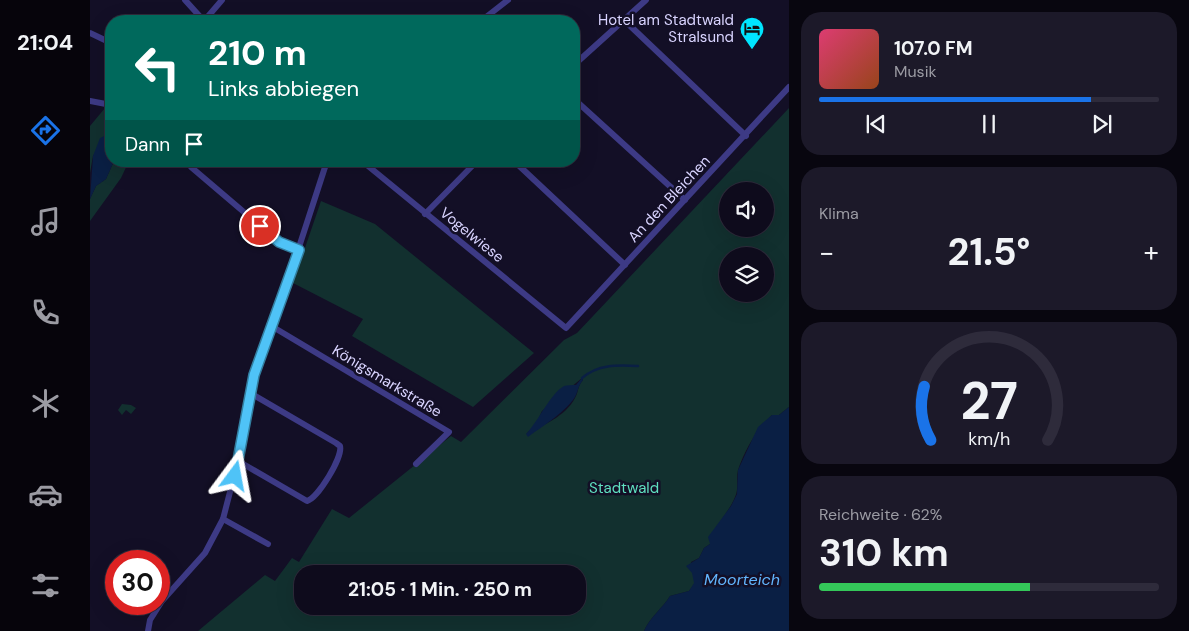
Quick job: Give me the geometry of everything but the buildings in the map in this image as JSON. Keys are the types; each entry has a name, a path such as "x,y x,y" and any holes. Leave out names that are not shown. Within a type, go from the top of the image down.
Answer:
{"street":[{"path":"185,0 199,15"},
{"path":"209,15 222,0"},
{"path":"489,15 508,0"},
{"path":"580,60 646,0"},
{"path":"624,20 746,136"},
{"path":"90,33 105,40"},
{"name":"An den Bleichen","path":"566,328 746,136 789,87"},
{"path":"90,101 105,104"},
{"path":"580,104 685,200"},
{"path":"191,167 279,242 299,250"},
{"path":"148,631 150,620 205,553 223,519 238,461 254,375 273,327 325,167"},
{"name":"Vogelwiese","path":"369,167 566,328"},
{"path":"426,214 471,167"},
{"path":"520,167 625,265"},
{"name":"Königsmarkstraße","path":"273,327 449,432 416,464"},
{"path":"238,461 307,501 316,496 340,455 340,446 336,442 250,393"},
{"path":"223,519 268,544"}],"green space":[{"path":"105,108 105,138 93,156 90,173 90,126"},
{"name":"Stadtwald","path":"789,108 789,407 779,415 772,415 756,434 744,455 738,470 737,491 732,503 715,531 710,544 704,548 699,558 691,562 695,583 689,591 670,596 649,621 644,631 198,631 265,575 275,581 292,558 299,562 332,509 349,518 451,436 461,442 564,340 577,333 719,182 719,237 774,237 774,182 719,182","holes":["582,378 583,380 571,405 553,420 526,434 536,424 542,411"]},
{"path":"111,167 126,167 121,178 90,221 90,199 96,186 106,179"},
{"path":"321,201 375,224 534,353 473,407 352,336 363,319 293,283"},
{"path":"122,404 131,405 136,408 131,414 126,410 122,415 118,410"}],"water":[{"path":"105,136 105,167 111,167 106,179 96,186 90,199 93,156 100,138"},
{"path":"582,378 583,380 576,395 568,406 528,437 526,434 554,395 564,386 576,385"},
{"name":"Moorteich","path":"789,407 789,631 644,631 649,621 670,596 689,591 694,583 692,573 686,566 699,558 704,548 710,544 708,537 731,506 737,494 738,470 758,427 772,415 779,415"}],"waterway":[{"path":"582,378 588,373 601,368 638,366"}],"place":[{"name":"Hotel am Stadtwald Stralsund","path":"752,50"}],"route":[{"path":"235,476 254,375 273,327 299,250 279,242 260,226"}]}
